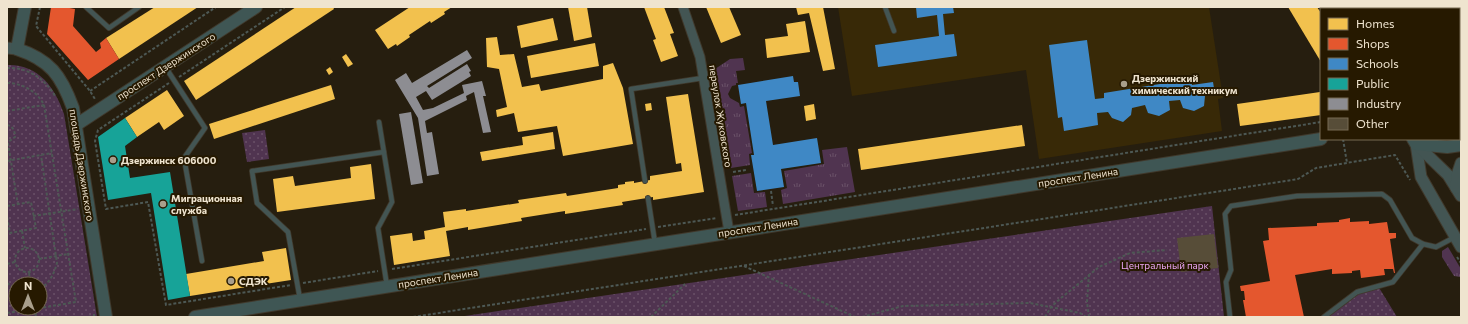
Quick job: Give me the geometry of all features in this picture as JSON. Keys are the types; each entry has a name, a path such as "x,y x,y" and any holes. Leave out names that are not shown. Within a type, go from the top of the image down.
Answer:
{"main road":[{"path":"12,48 25,7"},
{"name":"проспект Дзержинского","path":"76,125 256,7"},
{"name":"площадь Дзержинского","path":"12,48 32,54 46,63 58,75 71,102 76,125 83,208 106,317"},
{"name":"проспект Ленина","path":"195,317 1320,139"},
{"path":"1414,142 1447,147 1461,145"}],"street":[{"name":"переулок Жуковского","path":"683,7 700,57 729,232"},
{"path":"1414,142 1448,175 1459,192"},
{"path":"1414,142 1421,176 1455,242"},
{"path":"1459,192 1457,175 1461,163"}],"lane":[{"path":"86,7 109,28 139,7"},
{"path":"886,7 894,31"},
{"path":"165,66 205,128 184,158 202,261"},
{"path":"645,181 631,89 704,78"},
{"path":"380,122 392,202 378,228 387,286"},
{"path":"300,300 288,232 257,203 252,171 384,152"},
{"path":"1230,317 1226,282 1231,270 1224,214 1231,206 1297,196 1382,194 1390,200 1412,238 1423,244 1436,247 1455,242"},
{"path":"648,198 655,244"},
{"path":"1324,317 1357,292 1393,282 1423,244"}],"path":[{"path":"40,7 36,26 90,91 109,123"},
{"path":"90,91 216,7"},
{"path":"284,7 98,130 95,141 106,209 148,202 166,305 292,285"},
{"path":"7,68 24,70 38,76 49,86 58,101"},
{"path":"7,83 19,84 36,93 44,105 76,302 48,307"},
{"path":"7,111 44,105"},
{"path":"386,270 1320,122"},
{"path":"7,125 13,128 15,132 15,137 8,142 18,204"},
{"path":"1343,140 1347,163"},
{"path":"7,161 52,154"},
{"path":"40,155 57,256 55,270 48,284"},
{"path":"413,317 1298,179 1316,168 1395,155 1413,184"},
{"path":"733,172 746,170"},
{"path":"771,191 773,206"},
{"path":"7,206 31,202 36,228 10,233 7,216"},
{"path":"33,216 105,204"},
{"path":"78,216 83,208"},
{"path":"22,230 25,248"},
{"path":"1455,242 1461,263"},
{"path":"25,248 31,249 37,253 39,259 35,270 29,272 23,272 18,268 15,262 19,251 25,248"},
{"path":"1045,317 1051,307 1099,267 1130,253 1167,250"},
{"path":"39,259 68,254"},
{"path":"7,264 15,262"},
{"path":"744,266 855,317"},
{"path":"300,284 379,271"},
{"path":"29,272 30,276"},
{"path":"1088,317 1087,302 1089,274"},
{"path":"651,317 684,284"},
{"path":"862,317 903,306 1030,303 1080,313 1088,317"},
{"path":"88,317 94,316 93,308"}],"shaded area":[{"name":"Дзержинский химический техникум","path":"838,7 1209,7 1223,98 1218,99 1222,131 1039,159 1026,70 852,96"}],"green space":[{"path":"743,58 745,70 736,71 738,83 732,86 728,94 730,98 739,103 740,107 744,106 752,153 749,154 750,165 731,168 715,69 730,59"},
{"path":"7,65 28,68 44,79 56,95 64,114 97,317 7,317"},
{"path":"265,130 269,159 247,162 242,133"},
{"path":"847,147 855,192 783,204 781,190 787,188 784,171 824,164 822,150"},
{"path":"751,173 754,193 765,192 767,207 738,211 732,176"},
{"name":"Центральный парк","path":"1212,206 1224,317 458,317"},
{"path":"1448,247 1461,269 1461,277 1454,276 1442,257 1442,251"},
{"path":"1378,286 1397,317 1320,317 1357,289"}],"building: Homes":[{"path":"155,7 198,7 119,59 106,38"},
{"path":"296,7 333,7 334,9 196,100 184,81"},
{"path":"410,7 452,7 444,12 445,14 431,23 430,21 409,35 410,37 397,46 396,44 388,49 375,30"},
{"path":"568,7 587,7 592,37 574,41"},
{"path":"644,7 664,7 674,33 670,34 678,56 661,62 653,40 656,39"},
{"path":"706,7 729,7 741,35 721,43"},
{"path":"796,7 823,7 835,69 823,71 809,13 798,15"},
{"path":"1288,7 1317,7 1320,12 1320,60"},
{"path":"553,18 558,40 521,48 517,26"},
{"path":"805,21 810,52 767,58 765,39 788,36 786,24"},
{"path":"497,37 500,55 514,54 522,87 539,84 541,91 603,79 603,66 613,63 623,88 633,144 563,156 557,126 518,132 514,113 497,117 496,110 507,107 499,69 487,67 486,38"},
{"path":"595,43 599,66 531,78 527,56"},
{"path":"346,54 353,64 348,67 342,57"},
{"path":"330,67 333,72 329,75 326,70"},
{"path":"1460,71 1461,71 1460,92"},
{"path":"331,85 335,99 214,139 209,124"},
{"path":"167,90 184,116 164,130 159,122 137,137 125,118"},
{"path":"1320,92 1320,115 1240,126 1237,104"},
{"path":"688,94 704,192 653,200 653,197 622,202 623,205 565,214 565,211 521,218 522,221 468,230 468,227 446,231 450,256 394,265 390,236 412,233 413,241 425,239 424,231 445,227 443,212 466,209 466,211 519,203 518,200 566,193 567,196 618,188 618,185 625,184 625,182 634,181 634,183 650,180 650,176 682,171 681,163 676,164 666,97"},
{"path":"651,103 652,110 646,111 645,104"},
{"path":"814,104 816,119 806,121 804,106"},
{"path":"1022,125 1025,146 861,170 858,149"},
{"path":"553,132 555,149 482,161 480,152 523,145 522,137"},
{"path":"371,164 375,199 277,212 273,179 293,176 295,186 351,178 350,167"},
{"path":"286,248 291,280 190,296 186,274 264,261 262,252"}],"building: Shops":[{"path":"51,7 75,9 73,26 96,52 101,48 100,43 106,38 119,59 88,80 47,34"},
{"path":"1350,218 1350,222 1369,221 1369,224 1387,222 1389,233 1396,233 1396,238 1390,239 1395,273 1393,269 1384,269 1385,275 1361,278 1360,270 1352,271 1352,273 1332,274 1332,269 1295,275 1304,317 1246,317 1243,300 1245,300 1244,291 1241,291 1240,286 1270,281 1263,241 1269,240 1268,228 1317,226 1317,223 1339,222 1339,220"}],"building: Schools":[{"path":"916,7 953,7 954,13 943,14 945,35 954,34 957,56 878,67 875,45 939,36 937,15 917,18"},
{"path":"1087,40 1095,99 1104,98 1104,93 1191,79 1192,85 1213,82 1215,94 1205,96 1204,106 1194,111 1183,108 1180,100 1169,101 1170,110 1159,116 1148,113 1145,105 1132,108 1131,115 1123,122 1112,118 1108,112 1097,113 1098,125 1064,131 1062,117 1058,118 1049,45"},
{"path":"793,76 794,82 798,82 800,96 766,101 773,145 817,138 821,163 781,169 784,187 757,191 751,155 754,155 746,103 741,104 738,85"}],"building: Public":[{"path":"125,118 137,137 125,146 130,178 170,172 190,296 168,300 151,193 108,200 98,137"}],"building: Industry":[{"path":"467,50 472,58 427,86 429,88 467,64 471,71 469,72 471,76 432,100 426,91 416,97 423,110 433,108 464,93 462,85 482,81 486,96 483,96 491,132 483,133 474,92 466,96 467,100 425,121 427,133 432,132 439,174 427,176 418,118 395,80 406,73 412,83"},
{"path":"411,112 423,183 411,185 399,114"}],"building: Other":[{"path":"1214,234 1218,268 1181,272 1177,238"}],"place":[{"name":"Дзержинский химический техникум","path":"1124,84"},
{"name":"Дзержинск 606000","path":"113,160"},
{"name":"Миграционная служба","path":"163,204"},
{"name":"СДЭК","path":"231,281"}]}
